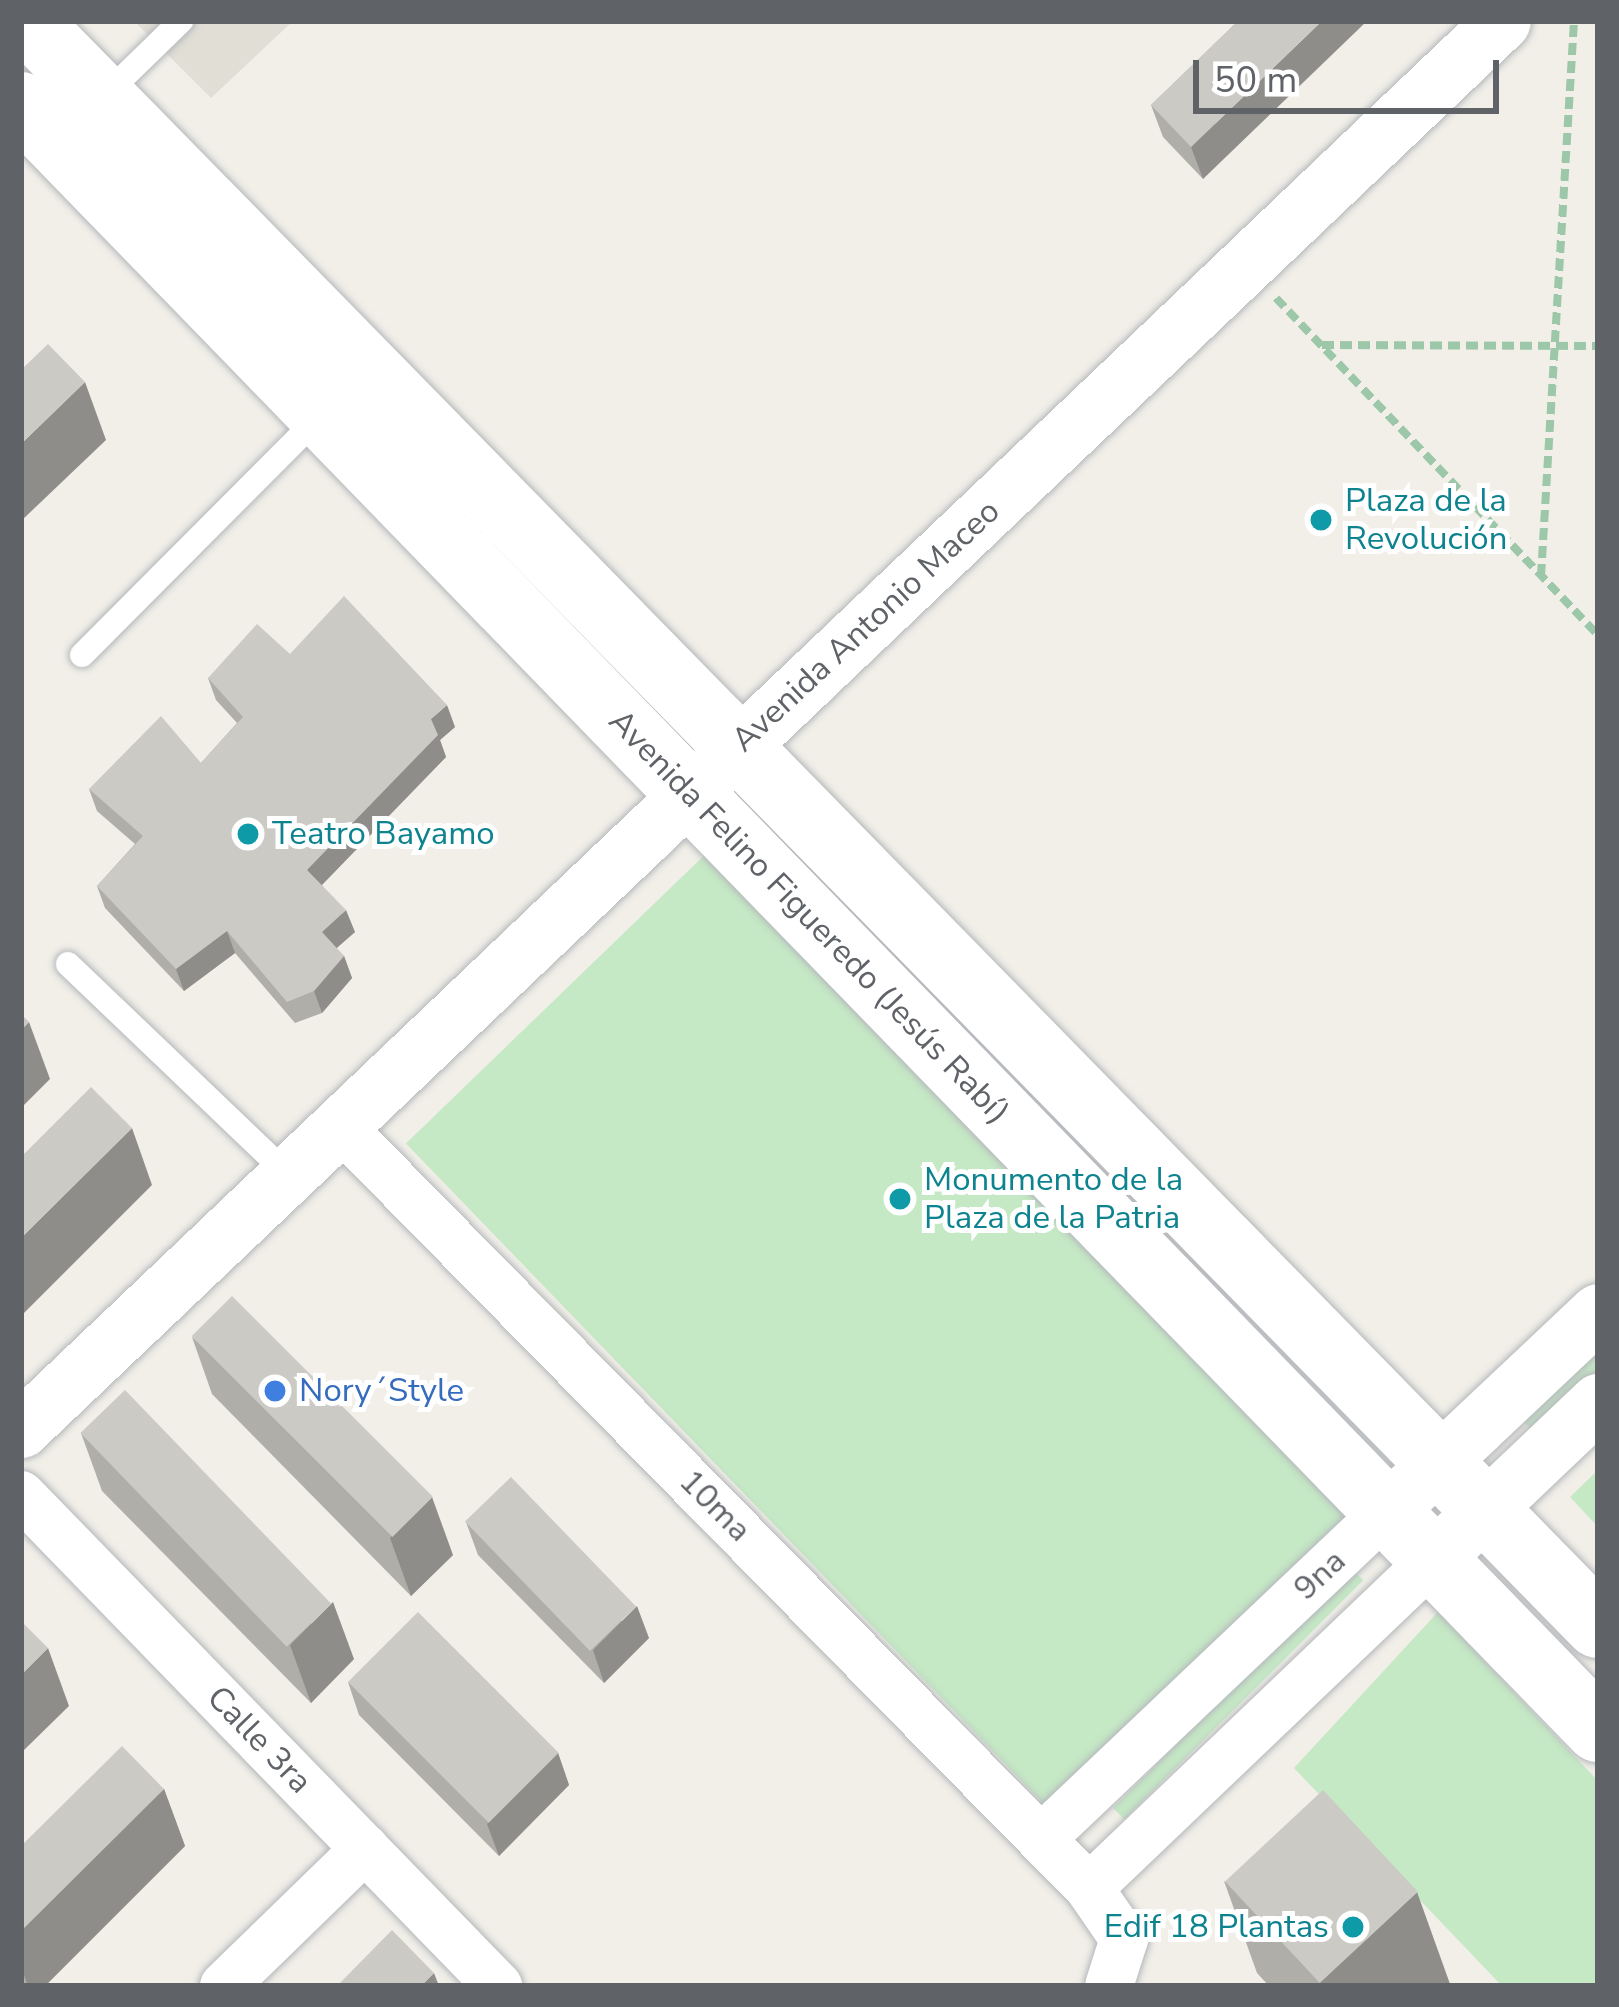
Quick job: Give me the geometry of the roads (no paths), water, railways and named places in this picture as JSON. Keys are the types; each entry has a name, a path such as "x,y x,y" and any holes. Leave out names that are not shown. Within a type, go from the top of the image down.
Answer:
{"main road":[{"name":"Avenida Felino Figueredo (Jesús Rabí)","path":"26,21 1598,1625"},
{"name":"Avenida Felino Figueredo (Jesús Rabí)","path":"21,105 1598,1729"}],"street":[{"name":"Avenida Antonio Maceo","path":"21,1429 686,791 738,748 1502,21"},
{"name":"10ma","path":"340,1126 1089,1888"},
{"name":"9na","path":"1042,1838 1598,1312"},
{"path":"1433,1559 1598,1402"},
{"name":"Calle 3ra","path":"21,1495 498,1986"},
{"name":"9na","path":"1089,1888 1433,1559"},
{"path":"224,1986 364,1849"},
{"path":"1089,1888 1124,1940 1109,1986"}],"lane":[{"path":"102,98 182,21"},
{"path":"82,655 322,415"},
{"path":"68,964 289,1174"}],"place":[{"name":"Plaza de la Revolución","path":"1321,520"},
{"name":"Teatro Bayamo","path":"248,834"},
{"name":"Monumento de la Plaza de la Patria","path":"900,1199"},
{"name":"Nory´Style","path":"275,1391"},
{"name":"Edif 18 Plantas","path":"1353,1927"}]}
